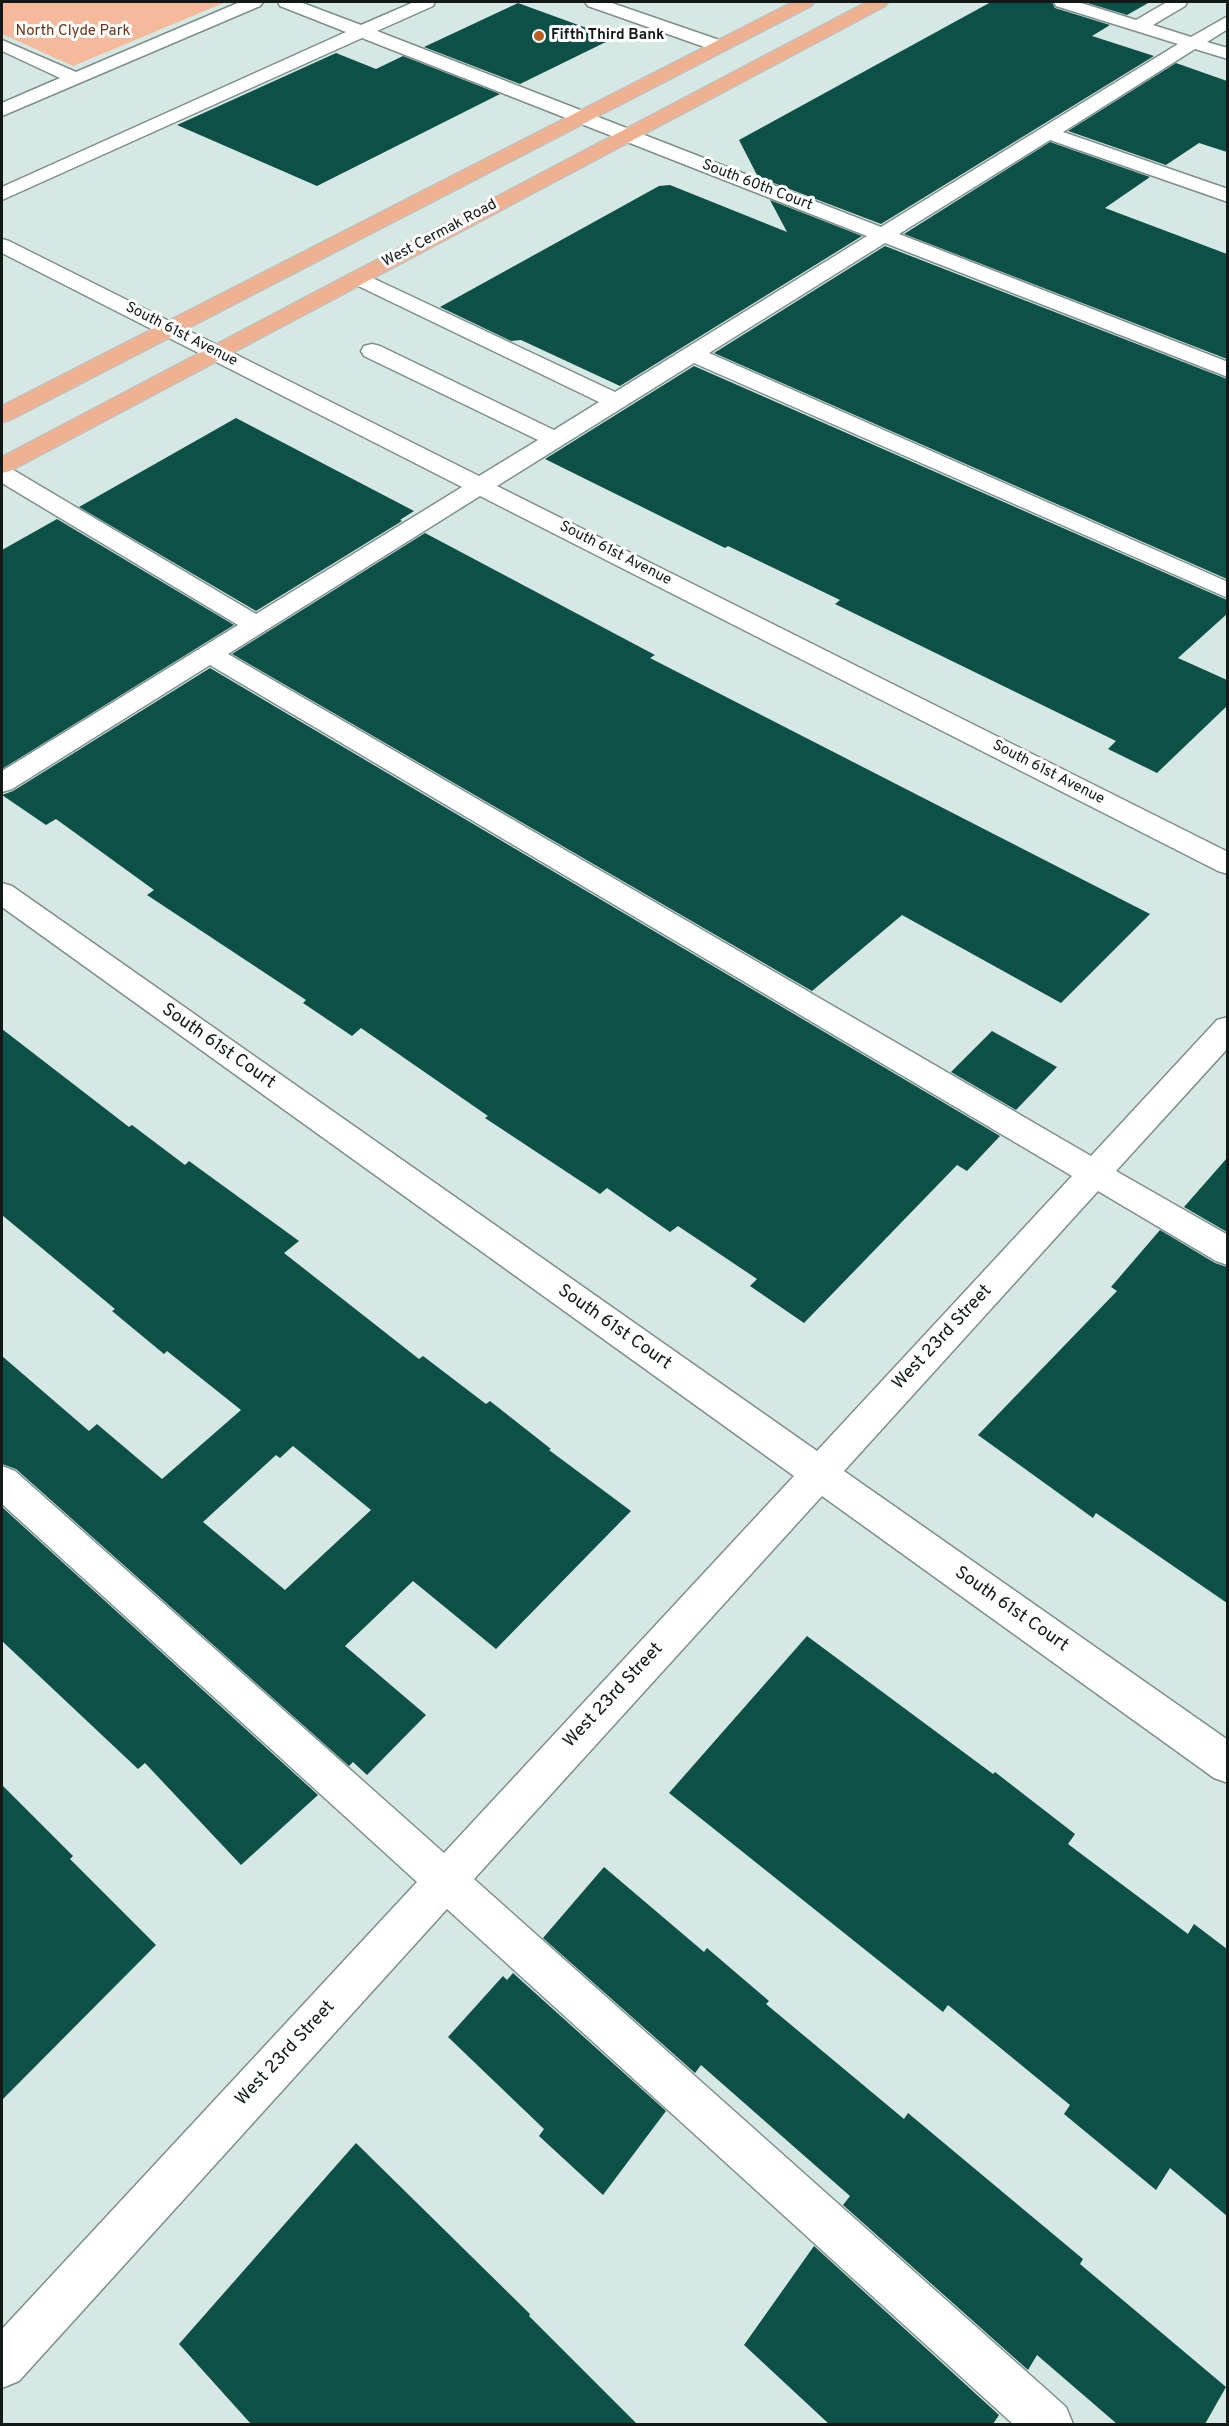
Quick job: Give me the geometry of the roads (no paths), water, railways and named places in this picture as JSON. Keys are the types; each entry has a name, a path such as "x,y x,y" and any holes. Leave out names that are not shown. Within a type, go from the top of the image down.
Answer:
{"main road":[{"path":"2,415 805,2"},
{"name":"West Cermak Road","path":"2,466 879,2"}],"street":[{"path":"2,110 254,2"},
{"name":"South 60th Court","path":"286,2 1227,370"},
{"path":"2,194 427,2"},
{"path":"594,2 719,46"},
{"path":"1062,2 1227,54"},
{"path":"1138,26 1179,2"},
{"path":"2,783 1227,21"},
{"path":"2,45 75,78"},
{"path":"1048,133 1227,196"},
{"name":"South 61st Avenue","path":"2,245 1227,864"},
{"path":"357,278 616,401"},
{"path":"372,351 554,439"},
{"path":"692,354 1227,591"},
{"path":"2,473 256,625"},
{"path":"209,654 1227,1252"},
{"name":"South 61st Court","path":"2,893 1227,1764"},
{"name":"West 23rd Street","path":"2,2364 1227,1029"},
{"path":"2,1482 1049,2424"}],"place":[{"name":"Fifth Third Bank","path":"539,36"}],"park label":[{"name":"North Clyde Park","path":"73,32"}]}
